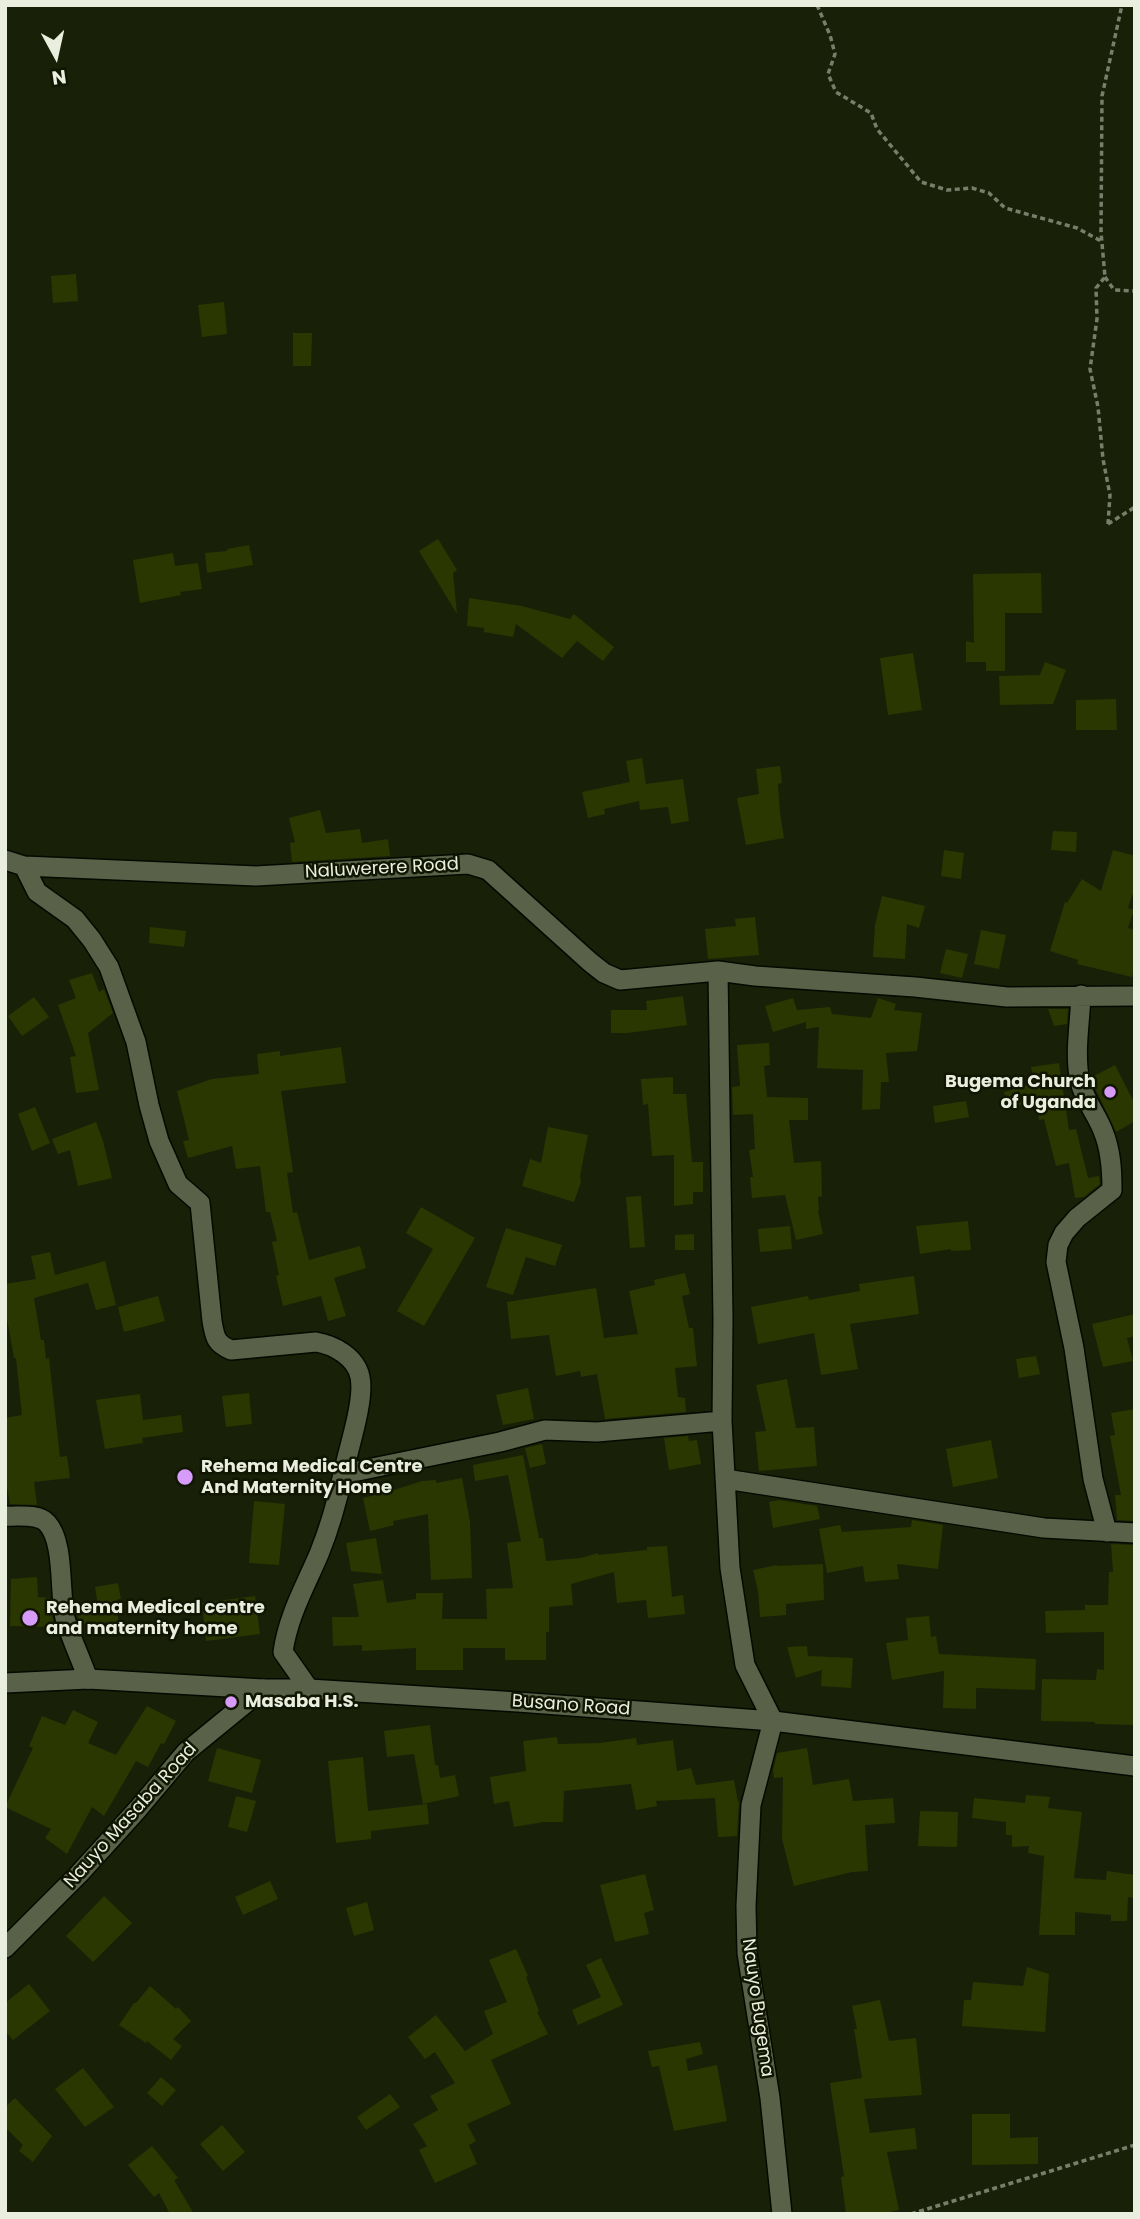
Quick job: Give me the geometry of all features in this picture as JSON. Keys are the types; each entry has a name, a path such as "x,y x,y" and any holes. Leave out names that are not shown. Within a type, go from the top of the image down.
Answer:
{"street":[{"name":"Naluwerere Road","path":"14,863 256,876 468,864 488,870 590,962 620,980 718,971 996,996 1135,996"},
{"path":"14,863 37,892 75,919 109,968 136,1041 159,1141 178,1184 200,1203 215,1338 220,1346 231,1350 316,1342 329,1344 347,1355 360,1376 360,1398 332,1519 286,1629 283,1652 309,1689"},
{"path":"718,971 722,1421 730,1568 745,1665 773,1721"},
{"path":"1081,995 1078,1047 1080,1083 1109,1150 1112,1190 1077,1218 1064,1233 1058,1245 1056,1262 1073,1348 1093,1479 1107,1532"},
{"path":"343,1474 488,1445 545,1430 597,1432 722,1421"},
{"path":"726,1479 1044,1528 1135,1532"},
{"path":"5,1517 39,1517 52,1531 58,1551 65,1617 88,1679"},
{"name":"Busano Road","path":"5,1683 88,1679 531,1703 773,1721 1135,1766"},
{"name":"Nauyo Masaba Road","path":"5,1948 79,1874 138,1810 186,1752 263,1689"},
{"name":"Nauyo Bugema","path":"773,1721 751,1805 746,1906 747,1953 770,2098 782,2214"}],"path":[{"path":"817,5 835,54 828,74 836,92 871,113 877,129 921,182 947,190 972,188 989,193 1005,208 1077,228 1101,241"},
{"path":"1122,5 1102,96 1101,241 1105,277 1114,290 1135,290"},
{"path":"1105,277 1096,288 1097,318 1090,369 1110,495 1108,524 1135,507"},
{"path":"911,2214 1135,2145"}],"building":[{"path":"76,274 78,301 53,303 51,276"},
{"path":"224,302 227,334 202,337 198,305"},
{"path":"293,333 312,333 311,366 293,366"},
{"path":"438,539 457,570 453,573 457,614 419,551"},
{"path":"249,545 253,565 207,573 205,553"},
{"path":"173,553 175,566 198,563 202,589 140,603 133,560"},
{"path":"1041,573 1042,613 1005,613 1005,671 986,671 986,662 966,662 966,641 974,643 973,574"},
{"path":"469,598 522,606 570,619 574,614 614,647 603,661 577,641 562,658 516,624 513,637 484,632 484,628 467,626"},
{"path":"913,653 922,710 888,715 880,658"},
{"path":"1045,662 1066,670 1053,704 1000,705 999,676 1040,675"},
{"path":"1116,699 1117,730 1076,730 1076,700"},
{"path":"642,758 646,784 683,779 689,821 671,824 668,807 640,810 639,801 604,809 605,814 588,818 582,792 630,782 626,761"},
{"path":"780,766 782,783 778,784 784,838 746,845 737,798 759,794 756,769"},
{"path":"320,810 326,833 360,829 362,843 388,839 390,856 292,862 290,843 295,842 289,818"},
{"path":"1053,831 1077,832 1076,852 1051,850"},
{"path":"944,850 964,853 961,879 941,876"},
{"path":"1113,850 1135,856 1135,887 1128,908 1134,910 1128,928 1135,930 1132,977 1077,964 1078,960 1050,951 1065,902 1067,903 1082,879 1101,891"},
{"path":"882,896 925,906 919,928 907,924 905,959 873,957 875,925"},
{"path":"755,917 759,955 708,959 705,929 736,926 735,919"},
{"path":"150,927 186,931 184,947 149,943"},
{"path":"981,930 1006,935 999,969 974,964"},
{"path":"946,949 968,954 962,978 940,973"},
{"path":"92,973 99,992 104,989 113,1013 88,1033 99,1090 76,1093 70,1057 76,1056 58,1005 76,998 69,980"},
{"path":"683,996 687,1025 611,1033 611,1010 647,1010 646,1001"},
{"path":"34,997 49,1017 22,1036 8,1016"},
{"path":"793,998 797,1010 830,1007 832,1014 871,1018 878,998 896,1004 894,1010 922,1013 917,1051 886,1053 889,1082 881,1082 880,1109 862,1110 863,1070 817,1068 819,1027 806,1029 806,1022 773,1032 765,1006"},
{"path":"1048,1009 1068,1009 1067,1024 1054,1026"},
{"path":"769,1043 770,1065 764,1066 767,1097 808,1098 808,1120 789,1120 794,1163 821,1161 822,1196 818,1197 818,1211 823,1234 796,1240 785,1195 752,1198 750,1177 753,1177 749,1150 755,1149 753,1114 733,1115 732,1087 740,1086 737,1045"},
{"path":"341,1047 346,1083 281,1091 293,1172 287,1173 293,1213 297,1212 309,1260 360,1246 366,1268 334,1278 346,1316 328,1321 321,1296 283,1306 272,1242 277,1241 270,1212 266,1212 260,1166 236,1169 232,1146 188,1158 183,1141 189,1140 177,1091 212,1079 259,1074 257,1054 280,1051 280,1056"},
{"path":"1059,1063 1069,1130 1076,1129 1088,1178 1099,1176 1100,1184 1084,1197 1075,1198 1069,1163 1056,1166 1044,1119 1039,1120 1036,1100 1010,1108 1004,1092 1034,1083 1031,1067"},
{"name":"Bugema Church of Uganda","path":"1115,1065 1135,1104 1135,1121 1116,1132 1092,1077"},
{"path":"673,1077 673,1094 686,1094 692,1162 703,1162 703,1192 693,1192 693,1204 674,1206 674,1155 652,1156 648,1104 643,1105 641,1079"},
{"path":"966,1101 969,1117 935,1123 933,1106"},
{"path":"35,1107 50,1143 32,1151 18,1114"},
{"path":"96,1122 112,1178 78,1186 70,1150 58,1154 52,1139"},
{"path":"548,1127 588,1135 581,1182 574,1202 522,1186 530,1159 541,1163"},
{"path":"641,1196 645,1247 630,1248 626,1197"},
{"path":"421,1207 475,1238 424,1326 397,1311 433,1249 406,1233"},
{"path":"968,1221 971,1250 951,1249 920,1254 916,1226"},
{"path":"790,1226 792,1249 760,1252 758,1229"},
{"path":"506,1228 562,1245 555,1266 526,1257 513,1295 486,1287"},
{"path":"694,1234 694,1250 675,1250 675,1235"},
{"path":"50,1252 55,1275 105,1261 116,1305 96,1310 88,1283 34,1298 41,1340 44,1340 46,1359 49,1358 60,1457 67,1456 70,1478 34,1482 37,1505 10,1504 5,1475 5,1418 22,1415 16,1358 5,1307 5,1284 36,1279 31,1256"},
{"path":"685,1273 690,1294 682,1296 689,1328 693,1328 697,1366 675,1368 678,1397 685,1398 686,1412 605,1419 597,1374 581,1377 580,1371 556,1376 549,1335 511,1339 507,1302 596,1288 604,1338 638,1334 629,1291 655,1285 654,1280"},
{"path":"914,1276 919,1314 850,1324 858,1369 821,1375 814,1333 758,1344 751,1307 808,1296 809,1300 860,1291 859,1284"},
{"path":"158,1296 165,1321 124,1332 118,1307"},
{"path":"1135,1314 1135,1336 1127,1338 1133,1361 1103,1367 1092,1324"},
{"path":"1036,1356 1040,1374 1019,1378 1016,1359"},
{"path":"787,1379 796,1428 814,1427 817,1466 759,1471 755,1432 766,1431 756,1385"},
{"path":"528,1388 534,1419 503,1425 496,1395"},
{"path":"249,1393 252,1424 226,1427 222,1396"},
{"path":"140,1394 143,1420 181,1415 183,1432 142,1438 143,1443 105,1449 96,1400"},
{"path":"1135,1409 1135,1521 1117,1520 1115,1495 1121,1495 1110,1436 1115,1435 1111,1413"},
{"path":"688,1436 689,1441 697,1440 701,1464 669,1470 664,1438"},
{"path":"991,1440 998,1478 953,1487 946,1449"},
{"path":"542,1444 546,1464 530,1468 525,1448"},
{"path":"523,1455 546,1561 667,1546 672,1597 683,1595 685,1614 648,1618 646,1600 617,1603 614,1572 571,1584 573,1605 549,1607 546,1660 505,1660 505,1648 463,1648 463,1670 416,1670 416,1648 362,1651 362,1645 333,1646 332,1617 359,1617 353,1584 383,1580 387,1603 416,1599 416,1593 443,1593 442,1619 487,1619 486,1589 513,1588 507,1543 521,1541 508,1475 475,1481 473,1465"},
{"path":"462,1478 470,1522 472,1578 431,1580 428,1514 393,1521 394,1525 370,1531 363,1498 422,1481 436,1480 436,1483"},
{"path":"779,1500 817,1506 820,1519 773,1528 769,1502"},
{"path":"254,1501 285,1504 279,1565 249,1563"},
{"path":"912,1520 943,1525 938,1569 897,1564 899,1579 865,1582 863,1566 827,1573 819,1529 840,1525 842,1532 911,1527"},
{"path":"376,1538 382,1574 351,1571 346,1543"},
{"path":"1111,1544 1135,1545 1135,1725 1041,1721 1042,1679 1096,1680 1097,1669 1104,1670 1104,1632 1046,1633 1045,1611 1085,1610 1085,1605 1108,1605 1109,1572 1113,1572"},
{"path":"823,1564 824,1600 786,1604 786,1615 760,1617 753,1570 777,1565"},
{"path":"37,1577 38,1597 50,1598 54,1627 10,1626 11,1579"},
{"path":"118,1583 121,1599 118,1599 118,1622 80,1624 75,1606 98,1605 95,1587"},
{"path":"255,1596 260,1634 206,1641 202,1603"},
{"path":"929,1616 931,1637 936,1636 939,1654 1036,1659 1035,1690 976,1688 976,1709 943,1708 944,1671 892,1680 886,1643 908,1640 906,1618"},
{"path":"807,1646 808,1656 853,1658 851,1688 821,1686 822,1670 796,1678 787,1647"},
{"path":"147,1706 176,1721 164,1744 161,1743 148,1767 136,1761 104,1816 92,1807 67,1854 45,1838 51,1829 5,1807 33,1748 29,1746 42,1716 65,1725 73,1710 98,1722 88,1743 116,1755"},
{"path":"430,1725 435,1765 438,1765 440,1778 455,1775 459,1796 423,1804 414,1754 387,1757 384,1731"},
{"path":"557,1737 558,1744 600,1743 636,1738 637,1745 673,1740 677,1771 691,1768 696,1785 734,1780 739,1801 737,1836 718,1837 715,1798 656,1801 657,1806 636,1810 631,1784 564,1791 563,1822 514,1827 509,1801 494,1804 490,1777 526,1771 523,1741"},
{"path":"217,1748 261,1760 252,1793 208,1781"},
{"path":"807,1748 813,1785 849,1779 853,1801 893,1798 895,1823 865,1825 868,1871 852,1872 794,1886 782,1839 783,1777 774,1778 773,1771 777,1753"},
{"path":"363,1757 368,1811 427,1804 429,1824 371,1831 371,1839 336,1843 328,1761"},
{"path":"1026,1795 1050,1797 1048,1808 1082,1812 1074,1878 1106,1880 1107,1871 1135,1875 1135,1898 1128,1897 1127,1921 1111,1921 1111,1915 1075,1912 1075,1935 1039,1935 1044,1856 1028,1853 1029,1846 1012,1847 1012,1835 1006,1835 1006,1822 972,1818 974,1798 1025,1803"},
{"path":"236,1796 256,1801 247,1832 228,1827"},
{"path":"920,1811 958,1812 957,1847 918,1846"},
{"path":"645,1874 654,1910 644,1913 649,1934 615,1942 600,1885"},
{"path":"270,1881 278,1899 243,1915 235,1897"},
{"path":"104,1896 132,1923 93,1962 66,1936"},
{"path":"367,1902 374,1930 354,1936 346,1908"},
{"path":"516,1949 528,1976 526,1977 539,2011 537,2012 548,2034 491,2060 511,2104 467,2124 476,2141 469,2145 477,2164 435,2183 419,2150 427,2146 413,2124 438,2110 430,2096 455,2083 435,2052 425,2059 408,2037 436,2015 465,2051 493,2034 484,2011 507,2002 489,1960"},
{"path":"601,1958 623,2005 578,2025 572,2010 601,1997 586,1965"},
{"path":"1027,1967 1049,1974 1045,2032 962,2026 964,2000 971,2000 973,1982 1023,1986"},
{"path":"29,1984 50,2011 13,2040 5,2031 5,2003"},
{"path":"150,1986 176,2009 178,2007 191,2021 173,2039 182,2046 171,2060 147,2041 146,2043 119,2025"},
{"path":"880,2000 889,2041 916,2038 922,2095 864,2099 870,2133 915,2128 917,2149 887,2152 899,2210 879,2214 846,2214 841,2177 844,2176 830,2083 862,2078 852,2006"},
{"path":"700,2042 703,2054 686,2059 688,2071 717,2065 727,2121 674,2131 659,2066 652,2067 648,2051"},
{"path":"83,2068 114,2107 85,2127 55,2089"},
{"path":"161,2077 176,2090 162,2106 147,2093"},
{"path":"390,2094 400,2107 366,2130 357,2117"},
{"path":"15,2098 52,2136 33,2162 19,2151 23,2145 5,2127 5,2107"},
{"path":"972,2114 1010,2114 1010,2138 1038,2137 1038,2164 972,2165"},
{"path":"222,2125 245,2152 223,2171 200,2144"},
{"path":"152,2146 178,2178 174,2180 194,2214 170,2214 159,2193 154,2197 128,2165"}],"place":[{"name":"Bugema Church of Uganda","path":"1110,1092"},
{"name":"Rehema Medical Centre And Maternity Home","path":"185,1477"},
{"name":"Rehema Medical centre and maternity home","path":"30,1618"},
{"name":"Masaba H.S.","path":"231,1702"}]}
